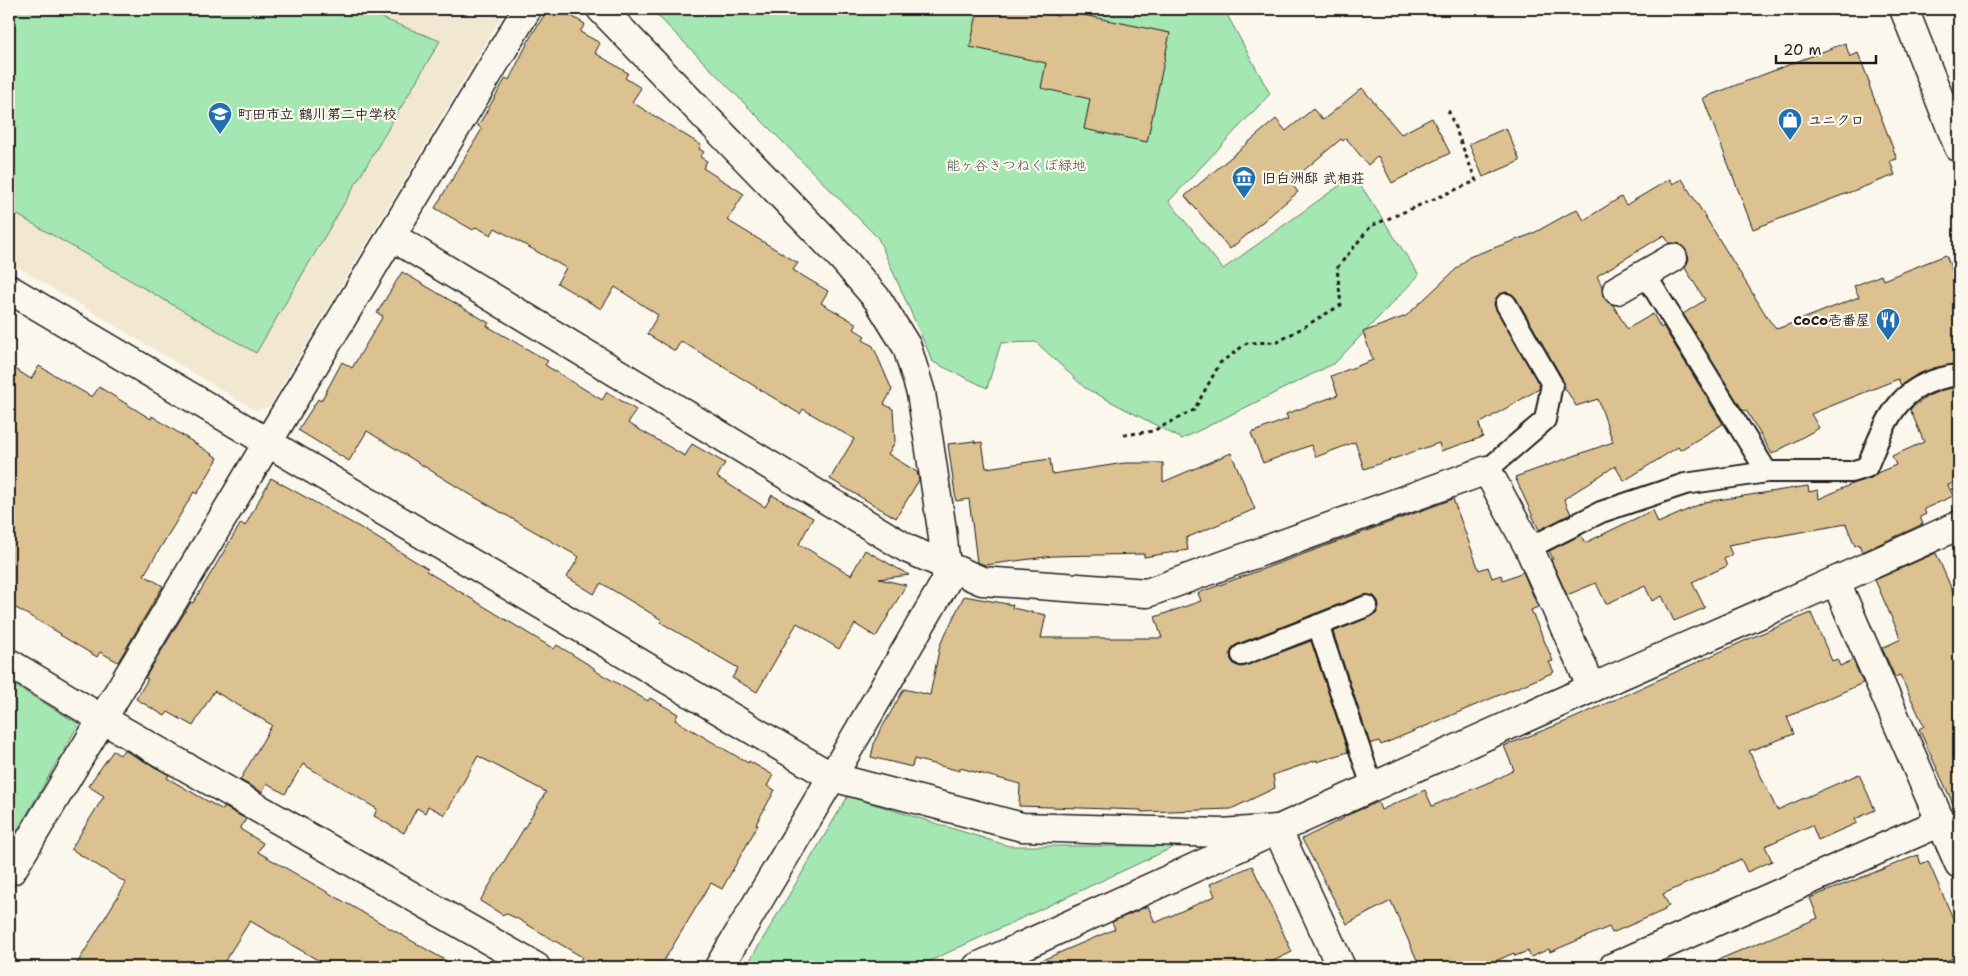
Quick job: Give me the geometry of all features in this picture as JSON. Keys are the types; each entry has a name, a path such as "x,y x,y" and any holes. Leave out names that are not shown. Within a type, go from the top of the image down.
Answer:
{"street":[{"path":"12,870 527,9"},
{"path":"601,9 843,259 878,300 906,347 920,393 946,566 946,581 719,967"},
{"path":"1904,9 1959,148"},
{"path":"391,236 908,549 982,581 1148,593 1487,470 1530,548 1592,688"},
{"path":"1617,290 1673,258"},
{"path":"9,289 832,777 1022,827 1222,833 1277,829"},
{"path":"978,967 1372,786 1836,582 1959,524"},
{"path":"1836,582 1959,864"},
{"path":"9,663 102,719 536,967"},
{"path":"1613,967 1941,822"},
{"path":"1277,829 1341,967"}],"lane":[{"path":"1645,274 1767,472"},
{"path":"1487,470 1545,420 1552,384 1506,304"},
{"path":"1530,548 1601,512 1685,484 1767,472 1851,472 1867,467 1882,431 1898,403 1919,386 1939,377 1959,375"},
{"path":"1242,655 1367,606"},
{"path":"1318,624 1372,786"}],"path":[{"path":"1124,435 1153,431 1194,410 1220,363 1247,343 1278,342 1340,305 1337,268 1371,226 1476,181 1447,107"}],"shaded area":[{"name":"町田市立 鶴川第二中学校","path":"9,9 506,9 269,407 255,410 9,262"}],"green space":[{"name":"町田市立 鶴川第二中学校","path":"9,9 359,9 440,41 256,353 9,210"},
{"name":"能ヶ谷きつねくぼ緑地","path":"651,9 1224,9 1270,94 1169,201 1223,269 1354,175 1419,275 1335,363 1182,439 1085,388 1036,342 1001,343 987,388 933,362 878,238"},
{"path":"9,682 79,724 9,845"},
{"path":"848,796 1009,846 1176,846 917,967 746,967"}],"building":[{"path":"548,9 559,9 585,24 580,32 600,43 595,53 628,73 625,78 641,88 632,102 701,145 699,149 704,152 700,157 707,161 703,168 744,194 727,220 798,263 793,270 828,291 821,303 857,324 854,329 865,336 863,340 873,346 892,390 884,404 893,409 895,442 888,454 917,472 919,480 896,518 830,479 854,439 803,409 800,414 681,341 675,351 647,334 658,315 615,287 601,309 557,283 566,268 495,228 491,235 476,227 473,230 435,208 482,129 478,126 506,78 509,80 531,36"},
{"path":"978,9 1024,9 1058,16 1059,10 1170,33 1147,142 1084,129 1090,99 1041,88 1046,63 970,47"},
{"path":"1845,43 1850,57 1858,53 1870,84 1897,159 1890,161 1895,175 1753,229 1703,98"},
{"path":"1362,88 1401,134 1432,118 1450,153 1392,183 1378,156 1368,165 1346,138 1343,141 1341,139 1290,182 1298,192 1230,249 1185,196 1276,119 1286,131 1313,109 1323,120"},
{"path":"1506,128 1520,161 1483,177 1469,144"},
{"path":"1670,179 1673,184 1682,179 1769,320 1777,329 1859,297 1854,286 1881,275 1883,280 1946,255 1959,288 1959,363 1934,368 1916,375 1901,385 1898,379 1811,414 1819,428 1772,454 1746,410 1743,411 1683,314 1705,300 1685,268 1689,259 1686,250 1680,244 1669,243 1664,235 1597,276 1602,286 1603,297 1613,305 1627,329 1653,314 1661,328 1663,326 1723,424 1680,450 1678,447 1624,481 1615,466 1564,499 1571,514 1539,530 1515,477 1613,442 1598,399 1576,406 1516,298 1506,292 1496,298 1494,304 1540,386 1539,389 1479,424 1483,437 1441,451 1439,443 1364,469 1355,442 1316,457 1311,445 1263,463 1251,433 1288,419 1286,414 1338,395 1331,376 1373,360 1363,332 1406,316 1469,257 1532,234 1577,209 1584,220 1621,197 1626,205"},
{"path":"402,272 489,323 487,326 548,361 545,365 602,400 607,392 636,410 628,423 685,456 692,444 725,463 717,477 765,507 772,495 813,518 799,544 851,575 865,550 909,575 879,579 906,585 876,637 855,624 839,649 797,623 757,692 732,678 738,668 660,622 662,620 601,583 594,594 567,577 579,557 464,491 367,431 349,461 298,430 318,399 321,401 342,362 352,368 383,316 377,313"},
{"path":"9,365 31,379 39,366 92,397 99,387 151,419 152,416 218,458 197,494 194,492 144,575 163,586 118,662 100,652 97,657 9,604"},
{"path":"1959,387 1959,481 1948,485 1953,496 1924,509 1926,514 1920,517 1923,524 1862,552 1859,544 1855,546 1846,524 1728,545 1732,555 1724,559 1727,566 1692,582 1705,608 1674,621 1662,596 1652,601 1645,586 1606,604 1596,583 1567,595 1551,560 1553,559 1549,551 1581,535 1585,543 1653,510 1658,523 1705,502 1808,486 1809,492 1818,490 1819,499 1854,483 1871,478 1877,473 1896,465 1892,456 1924,442 1910,409 1928,396 1942,390"},
{"path":"975,441 975,443 982,442 986,468 1050,459 1052,474 1125,463 1163,463 1163,482 1231,453 1255,509 1186,538 1188,550 1144,557 1144,554 1053,556 985,565 977,562 969,499 956,501 948,444"},
{"path":"271,478 361,528 428,569 426,571 554,649 557,645 594,668 594,670 648,701 650,698 678,714 675,720 748,763 749,761 773,775 767,786 775,790 756,824 758,825 722,889 711,883 660,967 576,967 582,957 518,919 505,913 503,915 480,901 546,792 478,756 445,815 428,806 425,813 417,808 404,833 374,816 377,809 303,764 285,794 267,783 262,792 240,780 272,725 214,691 193,726 168,712 165,716 136,699 148,679 145,678 191,602 193,603 241,523 245,526"},
{"path":"1453,499 1479,570 1488,567 1492,578 1501,575 1503,580 1523,572 1538,607 1531,610 1553,661 1549,662 1554,672 1381,745 1379,741 1370,744 1333,632 1376,614 1379,607 1378,601 1374,596 1363,595 1232,648 1231,660 1235,665 1241,667 1311,641 1348,752 1273,775 1275,788 1231,809 1141,812 1141,810 1019,806 1020,784 960,768 960,771 914,759 912,767 871,757 875,740 904,689 930,695 940,645 964,596 1013,605 1012,608 1046,615 1041,638 1162,638 1155,617 1201,601 1198,593"},
{"path":"1936,553 1959,606 1959,817 1919,729 1924,726 1900,675 1895,677 1882,648 1901,639 1875,580"},
{"path":"1811,613 1832,661 1837,659 1840,666 1853,660 1863,683 1787,717 1794,734 1749,751 1777,810 1859,774 1875,810 1855,819 1857,823 1818,840 1812,825 1765,846 1772,861 1747,872 1741,859 1663,894 1669,906 1664,908 1665,910 1612,933 1609,927 1550,952 1549,949 1531,957 1528,951 1515,956 1514,953 1482,967 1420,967 1391,901 1347,924 1302,839 1343,817 1378,802 1381,810 1425,790 1432,806 1499,778 1514,770 1504,746 1572,719 1753,637"},
{"path":"124,750 169,775 167,778 223,810 224,807 246,819 240,829 263,843 258,852 457,967 330,967 250,921 221,967 75,967 126,883 71,849 104,796 88,786 113,751 120,755"},
{"path":"1918,855 1921,864 1928,861 1959,932 1959,955 1933,967 1701,967 1818,918 1810,898"},
{"path":"1252,866 1292,952 1261,967 1026,967 1115,929 1112,922 1148,906 1155,923 1215,896 1210,884"}],"place":[{"name":"町田市立 鶴川第二中学校","path":"220,135"},
{"name":"ユニクロ","path":"1790,141"},
{"name":"旧白洲邸 武相荘","path":"1244,199"},
{"name":"CoCo壱番屋","path":"1888,341"}]}
